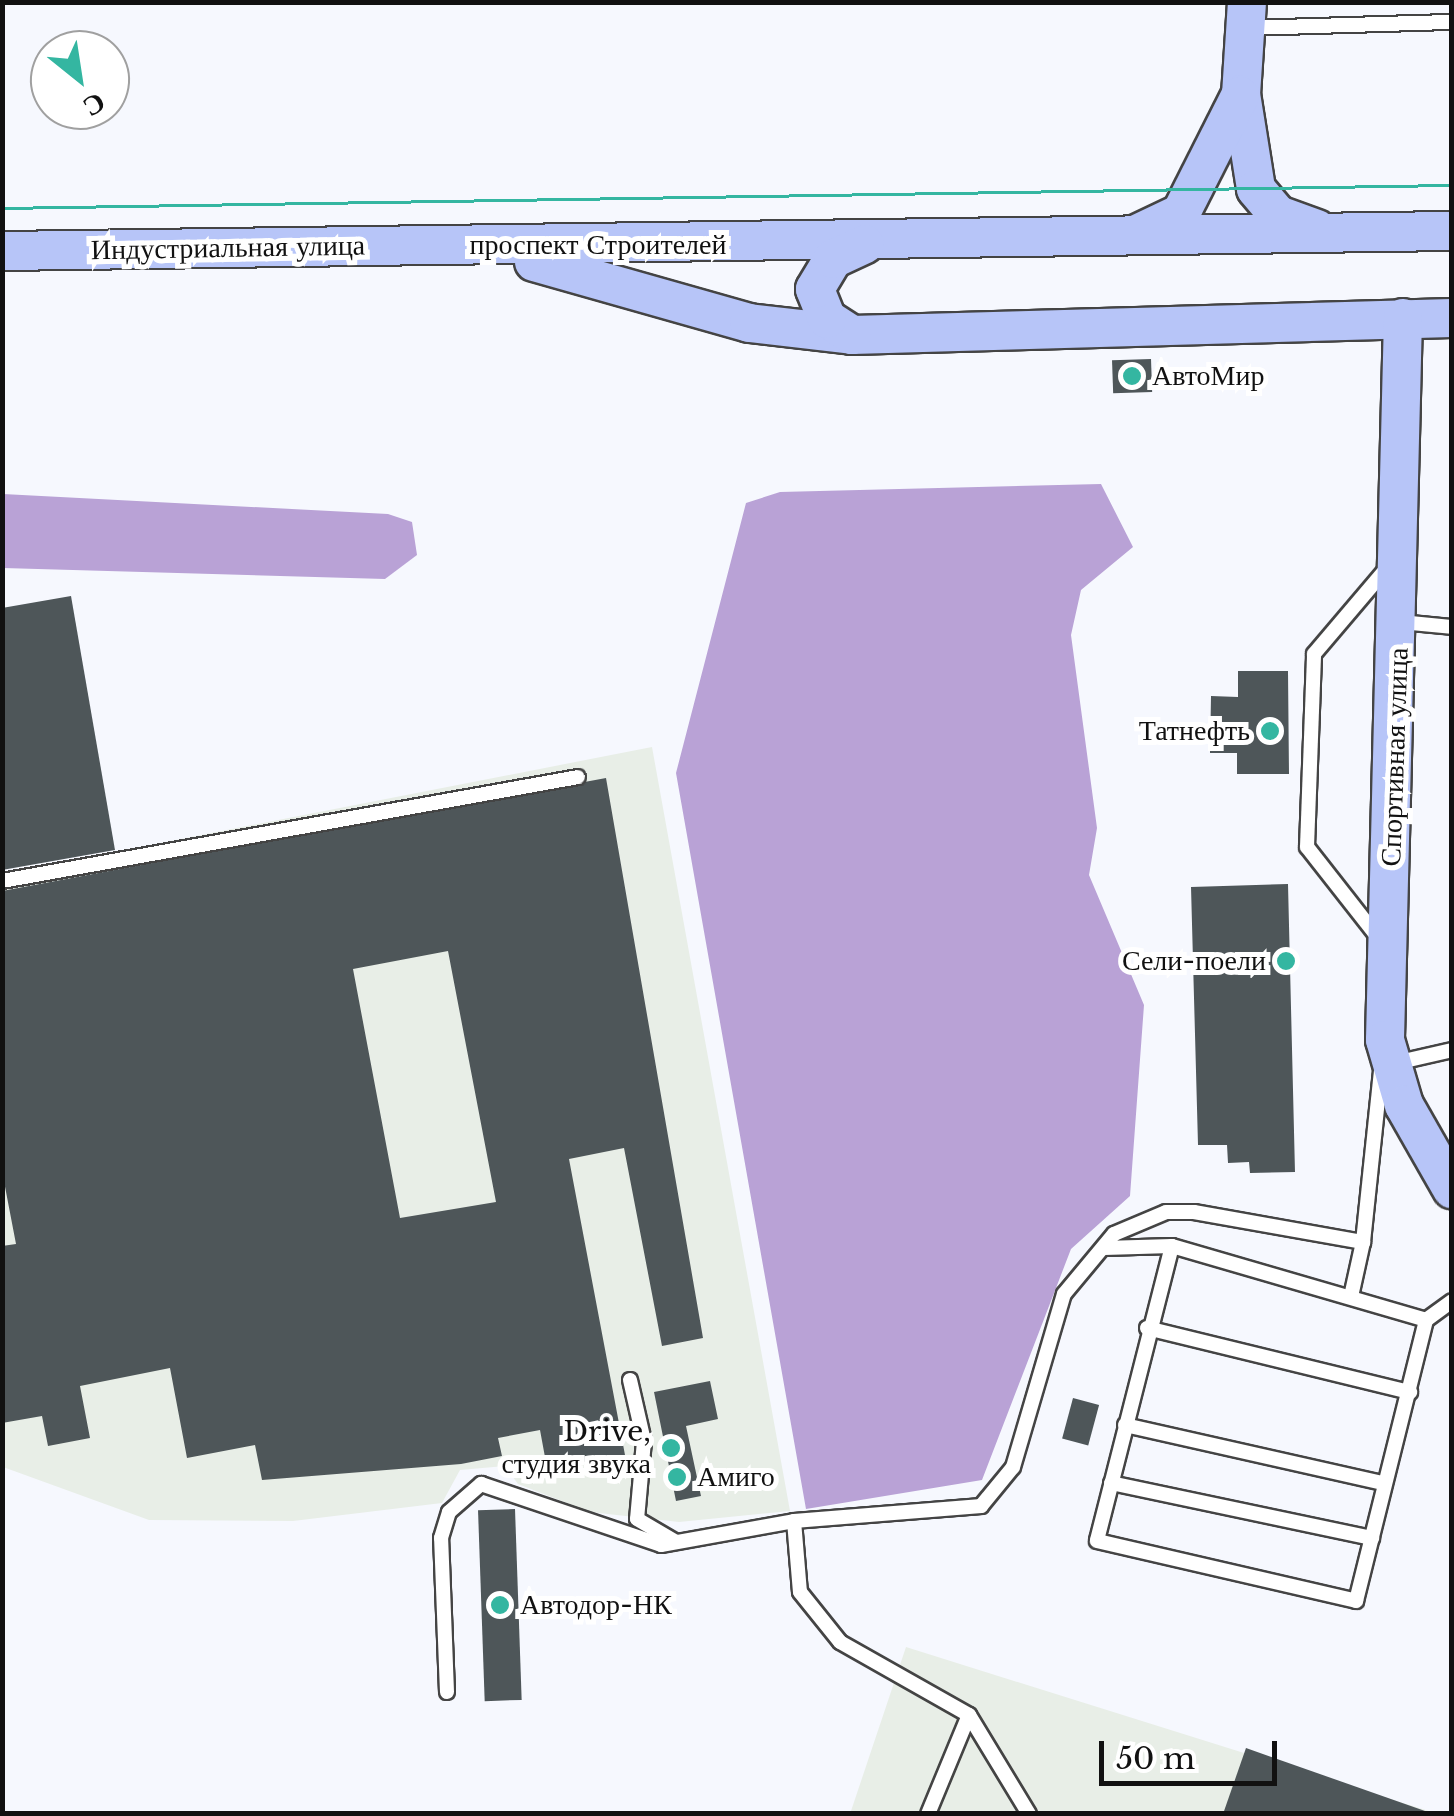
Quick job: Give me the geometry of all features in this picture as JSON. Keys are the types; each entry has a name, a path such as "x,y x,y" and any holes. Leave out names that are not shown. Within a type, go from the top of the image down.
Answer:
{"main road":[{"path":"1247,15 1241,94 1256,189 1278,215 1334,234"},
{"path":"1124,240 1181,213 1241,94"},
{"name":"проспект Строителей","path":"453,246 866,244 1452,231"},
{"path":"852,335 827,319 815,289 833,259 866,244"},
{"name":"проспект Строителей","path":"453,246 606,276 749,323 852,335 1452,318"},
{"name":"Индустриальная улица","path":"2,250 453,246"},
{"name":"Спортивная улица","path":"1403,318 1400,622 1386,947 1387,1052 1449,1186"}],"lane":[{"path":"1247,15 1452,22"},
{"path":"1386,947 1307,847 1314,654 1400,552"},
{"path":"1400,622 1452,627"},
{"path":"2,880 578,777"},
{"path":"1352,1292 1363,1242 1387,1052 1452,1050"},
{"path":"447,1692 441,1538 449,1512 481,1484 676,1542 794,1521 981,1506 1012,1466 1064,1294 1100,1248 1166,1212 1274,1221 1363,1242"},
{"path":"1100,1248 1172,1246 1352,1292 1426,1320"},
{"path":"1172,1246 1147,1328 1097,1541 1356,1601 1426,1320 1452,1301"},
{"path":"1147,1328 1410,1392"},
{"path":"630,1380 644,1441 637,1518 676,1542"},
{"path":"1124,1425 1384,1484"},
{"path":"1111,1482 1372,1538"},
{"path":"794,1521 800,1592 840,1642 969,1715 1029,1814"},
{"path":"928,1814 969,1715"}],"shaded area":[{"path":"1101,484 1133,547 1081,590 1071,635 1097,828 1089,875 1144,1005 1130,1196 1071,1249 982,1480 806,1509 676,773 746,503 780,492"},
{"path":"3,494 388,514 412,522 417,555 385,579 3,568"},
{"path":"652,747 790,1511 679,1522 590,1512 518,1484 505,1466 460,1470 442,1503 293,1521 149,1520 3,1467 2,874"},
{"path":"906,1647 1435,1813 850,1814"}],"building":[{"name":"АвтоМир","path":"1151,359 1152,392 1113,393 1112,360"},
{"path":"71,596 115,850 2,870 2,608"},
{"path":"1238,671 1288,671 1289,774 1237,774 1237,753 1210,753 1211,696 1238,697"},
{"path":"606,778 703,1338 662,1346 624,1148 569,1159 625,1455 547,1468 540,1430 498,1438 502,1456 461,1464 262,1480 255,1445 187,1458 170,1368 80,1386 90,1438 48,1446 42,1416 2,1423 2,1246 16,1244 2,1171 2,891","holes":["448,951 496,1202 400,1218 353,969"]},
{"path":"1288,884 1295,1172 1250,1173 1249,1162 1228,1163 1227,1145 1198,1145 1191,887"},
{"path":"710,1381 718,1419 686,1426 701,1496 676,1501 654,1392"},
{"path":"1073,1398 1099,1405 1088,1446 1062,1439"},
{"name":"Автодор-НК","path":"515,1509 522,1700 485,1701 478,1510"},
{"path":"1246,1748 1425,1811 1425,1814 1223,1814"}],"tram line":[{"path":"2,208 1452,185"}],"place":[{"name":"АвтоМир","path":"1132,376"},
{"name":"Татнефть","path":"1270,731"},
{"name":"Сели-поели","path":"1286,961"},
{"name":"Drive, студия звука","path":"671,1448"},
{"name":"Амиго","path":"677,1477"},
{"name":"Автодор-НК","path":"500,1605"}]}
